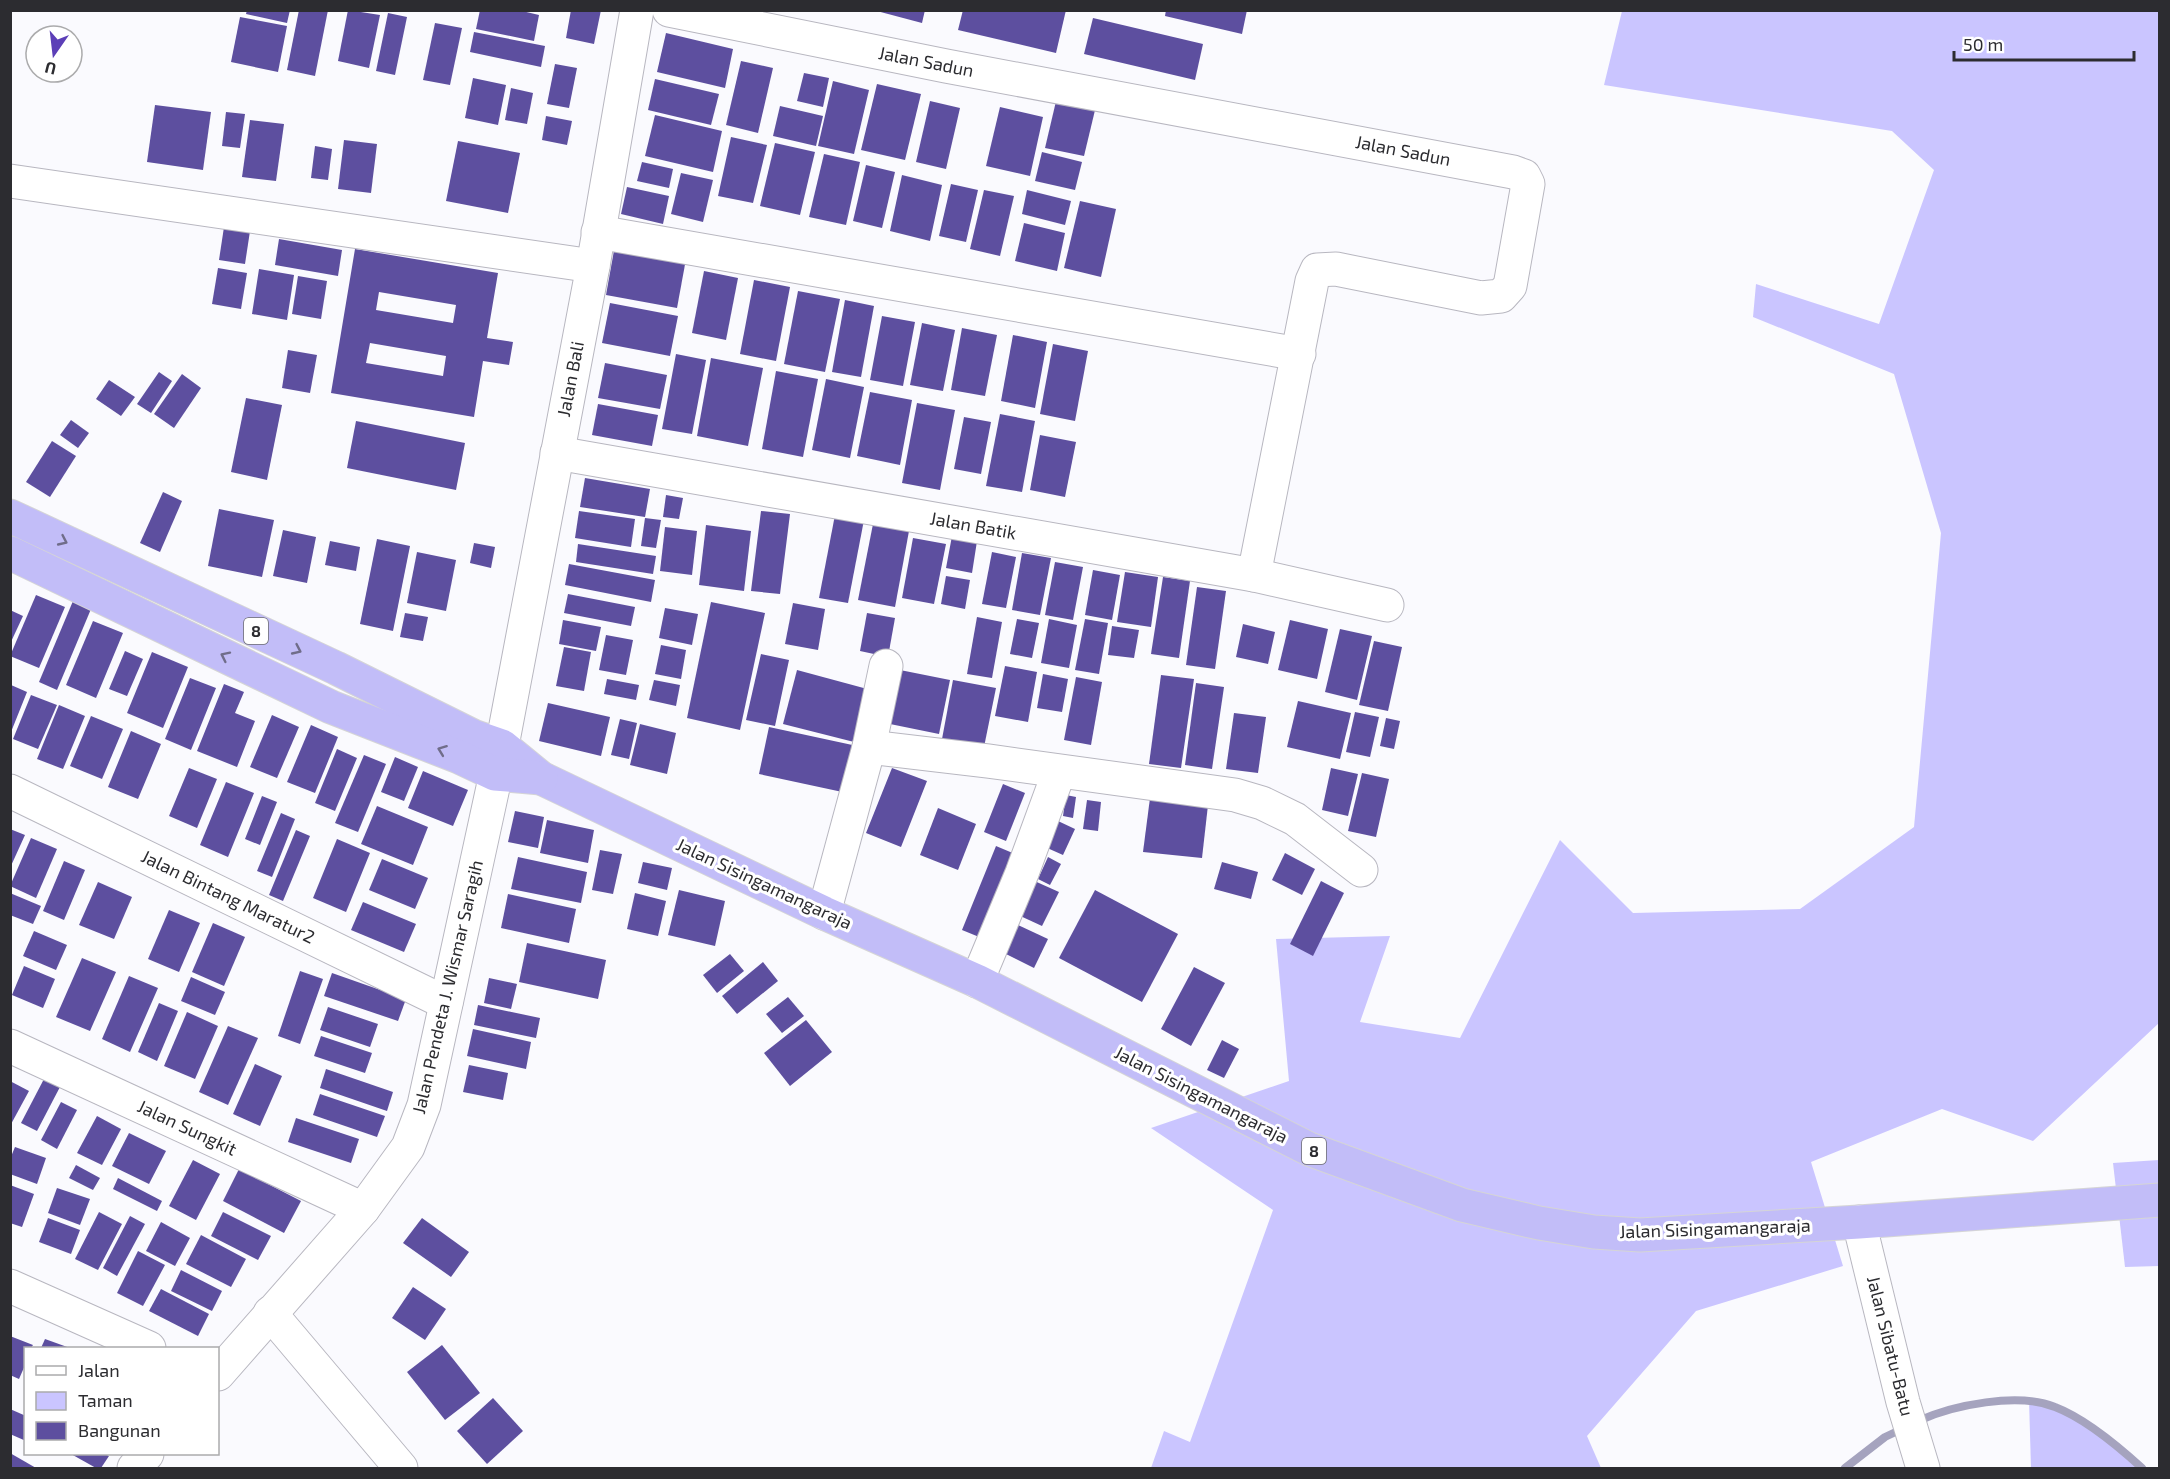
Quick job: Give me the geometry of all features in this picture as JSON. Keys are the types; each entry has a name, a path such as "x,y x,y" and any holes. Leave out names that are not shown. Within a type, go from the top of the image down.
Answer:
{"highway":[{"name":"8","path":"10,516 336,668 473,736 499,760"},
{"name":"8","path":"10,553 331,707 459,757 499,760"},
{"name":"Jalan Sisingamangaraja","path":"499,760 541,777 824,913 977,981 1309,1149 1462,1205 1539,1223 1640,1235 2160,1200"}],"street":[{"name":"Jalan Bali","path":"499,760 593,266 637,10"},
{"name":"Jalan Sadun","path":"669,10 958,68 1524,176 1528,184 1510,286 1501,296 1481,298 1336,269 1317,270 1312,281 1254,575"},
{"path":"10,181 593,266"},
{"path":"598,232 1299,354"},
{"name":"Jalan Batik","path":"557,453 1254,575 1387,605"},
{"path":"824,913 868,747 886,666"},
{"path":"868,747 1235,795 1262,803 1295,819 1361,870"},
{"name":"Jalan Pendeta J. Wismar Saragih","path":"219,1373 363,1209 408,1147 424,1104 499,760"},
{"path":"977,981 1022,873 1059,772"},
{"name":"Jalan Bintang Maratur2","path":"10,791 446,1003"},
{"name":"Jalan Sungkit","path":"10,1047 363,1209"},
{"name":"Jalan Sibatu-Batu","path":"1859,1222 1903,1402 1922,1467"},
{"path":"10,1286 147,1347"},
{"path":"270,1313 401,1468"},
{"path":"134,1468 146,1455"}],"green space":[{"path":"1622,11 2159,11 2159,1023 2033,1141 1942,1109 1811,1162 1843,1266 1696,1311 1587,1436 1601,1468 1151,1468 1164,1431 1190,1442 1273,1210 1151,1128 1289,1081 1276,939 1390,936 1360,1022 1460,1038 1560,840 1633,913 1800,909 1914,827 1941,533 1894,374 1753,317 1756,284 1879,324 1934,170 1892,131 1604,85"},
{"path":"2159,1160 2159,1266 2125,1267 2113,1163"},
{"path":"2029,1400 2055,1407 2088,1425 2142,1468 2031,1468"}],"building":[{"path":"247,10 290,10 287,23 246,14"},
{"path":"299,10 328,10 315,76 287,70"},
{"path":"348,10 380,15 369,68 338,61"},
{"path":"480,10 518,10 539,15 534,41 476,29"},
{"path":"571,10 601,10 594,44 566,38"},
{"path":"873,10 925,10 922,23"},
{"path":"963,10 1066,10 1056,53 958,30"},
{"path":"1166,10 1247,10 1242,34 1165,16"},
{"path":"388,13 407,17 395,75 376,71"},
{"path":"240,17 287,26 278,72 231,62"},
{"path":"1093,18 1203,44 1195,80 1084,54"},
{"path":"435,23 462,28 450,85 423,80"},
{"path":"474,32 545,46 541,67 470,52"},
{"path":"666,33 733,49 725,88 657,72"},
{"path":"741,61 773,68 758,133 726,125"},
{"path":"555,64 577,68 569,108 547,104"},
{"path":"804,73 829,78 823,107 797,101"},
{"path":"473,78 506,85 498,125 465,118"},
{"path":"655,79 719,94 711,125 648,110"},
{"path":"833,81 869,90 854,154 818,146"},
{"path":"877,84 921,94 905,160 861,150"},
{"path":"511,88 533,93 527,124 505,120"},
{"path":"1057,97 1096,106 1084,156 1045,148"},
{"path":"930,101 960,108 946,169 916,162"},
{"path":"155,105 211,112 203,170 147,162"},
{"path":"780,106 823,116 816,146 773,136"},
{"path":"1000,107 1043,117 1030,176 986,166"},
{"path":"226,112 245,114 240,148 222,146"},
{"path":"655,115 722,131 713,172 645,156"},
{"path":"546,116 572,121 567,145 542,140"},
{"path":"250,120 284,124 276,181 242,177"},
{"path":"731,137 767,145 753,203 718,196"},
{"path":"344,140 377,144 371,193 338,189"},
{"path":"458,141 520,153 508,213 446,201"},
{"path":"775,143 815,152 800,215 760,206"},
{"path":"315,146 332,149 328,180 311,178"},
{"path":"1042,152 1082,162 1075,190 1035,181"},
{"path":"824,154 860,162 846,225 809,217"},
{"path":"642,162 673,169 669,188 637,181"},
{"path":"866,165 895,172 882,228 853,221"},
{"path":"681,173 713,180 703,222 671,214"},
{"path":"902,175 942,185 930,241 890,231"},
{"path":"951,184 978,190 966,242 939,236"},
{"path":"627,187 669,196 663,224 621,214"},
{"path":"984,190 1014,196 1000,256 970,249"},
{"path":"1027,190 1071,201 1065,225 1022,214"},
{"path":"1080,201 1116,209 1101,277 1064,268"},
{"path":"1024,223 1065,233 1057,271 1015,261"},
{"path":"224,227 250,231 245,264 219,260"},
{"path":"279,239 342,250 338,276 275,265"},
{"path":"615,245 686,259 677,308 606,295"},
{"path":"355,249 498,273 487,338 513,342 509,365 483,361 474,417 331,393","holes":["379,292 456,305 453,323 376,310","370,343 446,356 443,376 366,363"]},
{"path":"218,268 247,273 241,309 212,304"},
{"path":"259,269 294,275 287,320 252,314"},
{"path":"704,271 738,278 726,340 692,333"},
{"path":"298,276 327,281 321,319 292,314"},
{"path":"754,280 790,287 776,361 740,354"},
{"path":"798,291 840,299 825,372 784,364"},
{"path":"845,300 874,306 861,377 832,372"},
{"path":"610,303 678,316 670,356 602,343"},
{"path":"882,316 915,322 903,386 870,380"},
{"path":"922,323 955,330 943,391 910,385"},
{"path":"962,328 997,335 985,396 951,390"},
{"path":"1013,335 1047,342 1035,408 1001,401"},
{"path":"1053,344 1088,351 1075,421 1040,414"},
{"path":"288,350 317,355 310,393 282,388"},
{"path":"676,354 706,360 692,434 662,429"},
{"path":"711,358 763,368 748,446 697,436"},
{"path":"605,363 667,375 660,409 598,398"},
{"path":"776,371 818,379 803,457 762,449"},
{"path":"159,372 172,381 151,413 137,404"},
{"path":"182,374 201,388 174,428 154,414"},
{"path":"826,379 864,387 850,458 812,450"},
{"path":"109,380 135,397 121,416 96,399"},
{"path":"870,392 912,400 900,465 857,456"},
{"path":"246,398 282,405 267,480 231,472"},
{"path":"917,403 955,410 940,490 902,483"},
{"path":"598,404 658,415 652,446 592,435"},
{"path":"1000,414 1035,421 1022,492 986,486"},
{"path":"964,417 991,422 981,474 954,469"},
{"path":"71,420 89,433 78,448 60,435"},
{"path":"356,421 465,443 456,490 347,468"},
{"path":"1040,435 1076,442 1065,497 1030,490"},
{"path":"52,441 76,456 50,497 26,482"},
{"path":"585,478 650,489 645,517 580,507"},
{"path":"163,492 182,501 160,552 140,543"},
{"path":"666,495 683,498 679,519 663,517"},
{"path":"219,509 274,520 262,577 208,566"},
{"path":"579,511 635,519 631,547 575,538"},
{"path":"761,511 790,514 780,594 751,591"},
{"path":"835,515 864,520 848,603 819,598"},
{"path":"645,518 661,520 656,548 641,546"},
{"path":"873,524 909,531 895,607 858,600"},
{"path":"706,525 751,531 744,591 699,585"},
{"path":"665,527 697,531 692,575 660,571"},
{"path":"283,530 316,537 307,583 273,576"},
{"path":"952,536 977,541 972,573 946,568"},
{"path":"913,538 946,544 934,604 902,598"},
{"path":"377,539 410,546 393,631 360,624"},
{"path":"330,541 360,547 356,571 325,565"},
{"path":"474,543 495,547 491,568 470,563"},
{"path":"578,544 656,556 653,574 576,562"},
{"path":"417,552 456,560 446,611 407,603"},
{"path":"992,552 1016,557 1006,608 982,604"},
{"path":"1022,553 1051,558 1040,615 1012,610"},
{"path":"1055,562 1083,567 1073,620 1045,615"},
{"path":"569,564 655,580 651,602 565,585"},
{"path":"1093,570 1120,575 1112,620 1085,615"},
{"path":"1125,572 1158,577 1151,627 1117,622"},
{"path":"946,576 970,580 965,609 941,604"},
{"path":"1163,577 1190,581 1179,658 1151,654"},
{"path":"1197,587 1226,591 1215,669 1186,665"},
{"path":"568,594 635,607 631,626 564,613"},
{"path":"36,595 65,607 39,668 10,656"},
{"path":"73,601 91,609 57,690 39,682"},
{"path":"711,602 765,613 740,730 687,718"},
{"path":"793,603 825,609 818,650 785,644"},
{"path":"665,608 698,614 692,645 659,638"},
{"path":"10,610 23,616 10,644"},
{"path":"405,613 428,617 423,641 400,637"},
{"path":"867,613 895,618 888,657 860,651"},
{"path":"977,617 1002,622 992,678 967,674"},
{"path":"1017,619 1039,623 1032,658 1010,654"},
{"path":"1049,619 1077,625 1069,668 1041,663"},
{"path":"1085,619 1108,623 1099,674 1075,670"},
{"path":"563,620 601,627 596,651 559,644"},
{"path":"1290,620 1328,629 1317,679 1278,670"},
{"path":"93,621 123,633 96,698 66,685"},
{"path":"1243,624 1275,632 1268,664 1236,657"},
{"path":"1112,626 1139,630 1134,658 1108,655"},
{"path":"1340,629 1372,636 1357,700 1325,692"},
{"path":"606,635 633,640 626,675 599,670"},
{"path":"1374,641 1402,647 1388,711 1359,705"},
{"path":"661,645 686,650 681,679 655,674"},
{"path":"564,647 591,652 584,691 556,686"},
{"path":"125,651 143,659 127,696 109,689"},
{"path":"152,652 188,667 163,728 127,713"},
{"path":"761,654 789,660 775,726 746,720"},
{"path":"1005,666 1037,672 1028,722 995,716"},
{"path":"797,670 871,690 858,743 783,724"},
{"path":"900,670 950,680 939,734 890,724"},
{"path":"1043,674 1068,679 1062,712 1037,708"},
{"path":"1161,675 1194,679 1181,768 1149,764"},
{"path":"1076,677 1102,682 1091,745 1064,740"},
{"path":"190,678 216,688 191,750 165,739"},
{"path":"607,679 639,685 636,700 604,694"},
{"path":"654,680 680,685 676,706 649,700"},
{"path":"953,680 996,688 984,747 942,739"},
{"path":"1196,683 1224,687 1212,769 1185,765"},
{"path":"224,684 244,692 235,713 255,721 237,767 197,751"},
{"path":"11,685 27,692 11,732 10,687"},
{"path":"31,695 57,705 38,749 13,739"},
{"path":"1298,701 1351,713 1340,759 1287,747"},
{"path":"548,703 610,717 601,756 539,741"},
{"path":"59,705 85,716 63,769 37,759"},
{"path":"1355,712 1379,717 1370,757 1346,752"},
{"path":"1234,713 1266,717 1258,773 1226,769"},
{"path":"272,715 299,727 277,778 250,767"},
{"path":"91,716 123,729 102,779 70,766"},
{"path":"1386,718 1400,721 1394,749 1380,746"},
{"path":"620,719 637,723 629,759 611,755"},
{"path":"640,724 676,733 667,774 630,765"},
{"path":"311,725 338,737 315,793 287,782"},
{"path":"769,727 857,746 847,793 759,774"},
{"path":"131,731 161,744 138,799 108,787"},
{"path":"337,749 357,758 335,811 315,803"},
{"path":"364,755 386,764 358,832 335,823"},
{"path":"395,757 418,767 404,801 381,792"},
{"path":"189,768 217,779 197,828 169,816"},
{"path":"892,768 927,781 901,847 866,833"},
{"path":"1331,768 1358,774 1348,816 1322,810"},
{"path":"423,771 468,790 453,826 408,808"},
{"path":"1362,773 1389,779 1376,837 1348,831"},
{"path":"226,782 254,793 228,857 200,845"},
{"path":"1003,784 1025,793 1006,841 984,832"},
{"path":"1066,795 1076,797 1073,818 1063,816"},
{"path":"262,796 277,802 260,845 245,839"},
{"path":"1150,798 1208,805 1202,858 1143,852"},
{"path":"1087,800 1101,802 1098,831 1083,829"},
{"path":"377,806 428,827 413,865 361,844"},
{"path":"938,808 976,824 958,870 920,855"},
{"path":"515,811 544,817 538,848 508,842"},
{"path":"281,813 295,819 272,877 257,871"},
{"path":"547,820 594,830 588,863 540,853"},
{"path":"1058,821 1075,829 1063,855 1045,847"},
{"path":"10,829 25,835 10,868"},
{"path":"296,830 310,836 283,901 269,895"},
{"path":"31,838 57,849 36,898 10,886"},
{"path":"337,839 370,853 346,912 313,898"},
{"path":"996,846 1022,857 989,941 962,930"},
{"path":"600,850 622,854 613,894 592,890"},
{"path":"1285,853 1315,869 1302,895 1272,880"},
{"path":"518,857 587,872 581,903 511,889"},
{"path":"1048,857 1061,864 1050,885 1038,879"},
{"path":"382,859 428,878 415,909 369,890"},
{"path":"64,861 85,870 64,920 43,911"},
{"path":"643,862 672,868 667,890 638,883"},
{"path":"1222,862 1258,872 1251,899 1214,889"},
{"path":"1030,879 1059,892 1042,926 1014,913"},
{"path":"1321,881 1344,893 1313,956 1290,944"},
{"path":"98,882 132,897 114,939 79,925"},
{"path":"679,890 725,901 715,946 668,935"},
{"path":"1095,890 1178,934 1142,1002 1059,958"},
{"path":"10,893 41,906 33,924 10,915"},
{"path":"635,893 666,901 658,936 627,929"},
{"path":"508,894 576,909 569,943 501,928"},
{"path":"363,902 416,924 404,952 351,930"},
{"path":"169,910 200,923 179,972 148,959"},
{"path":"213,923 245,937 224,986 192,972"},
{"path":"1018,925 1048,939 1034,968 1004,953"},
{"path":"34,931 67,945 56,970 23,956"},
{"path":"527,943 606,960 598,999 519,982"},
{"path":"730,954 744,971 717,993 703,975"},
{"path":"82,958 116,972 90,1031 56,1017"},
{"path":"763,962 778,981 737,1014 722,996"},
{"path":"24,966 55,979 43,1008 12,995"},
{"path":"1194,967 1225,983 1191,1046 1161,1029"},
{"path":"300,971 323,979 300,1044 278,1036"},
{"path":"332,973 406,999 398,1021 324,996"},
{"path":"129,976 158,988 130,1052 102,1039"},
{"path":"191,977 225,992 215,1015 181,1001"},
{"path":"489,978 517,984 511,1009 484,1003"},
{"path":"788,997 804,1016 782,1033 766,1014"},
{"path":"159,1003 178,1011 157,1061 138,1052"},
{"path":"478,1005 540,1018 536,1038 474,1025"},
{"path":"328,1007 378,1024 370,1047 320,1030"},
{"path":"187,1012 218,1026 195,1079 164,1066"},
{"path":"806,1020 832,1052 790,1086 764,1053"},
{"path":"228,1026 258,1038 228,1105 199,1092"},
{"path":"473,1029 531,1042 526,1069 467,1056"},
{"path":"321,1036 372,1053 365,1073 314,1056"},
{"path":"1222,1040 1239,1049 1224,1078 1207,1070"},
{"path":"255,1064 282,1076 260,1126 233,1114"},
{"path":"469,1065 508,1073 503,1100 463,1092"},
{"path":"326,1069 393,1092 387,1111 320,1088"},
{"path":"45,1077 61,1085 37,1131 21,1123"},
{"path":"10,1081 29,1091 10,1126"},
{"path":"320,1094 385,1116 377,1137 313,1115"},
{"path":"61,1102 77,1110 57,1149 41,1140"},
{"path":"97,1116 121,1129 102,1165 77,1153"},
{"path":"296,1118 359,1139 351,1163 288,1142"},
{"path":"129,1133 166,1151 149,1184 112,1166"},
{"path":"15,1147 46,1158 37,1184 10,1174 10,1159"},
{"path":"193,1160 220,1174 196,1220 169,1206"},
{"path":"76,1165 100,1178 93,1190 69,1178"},
{"path":"239,1169 301,1201 284,1233 223,1201"},
{"path":"118,1178 162,1201 157,1211 113,1189"},
{"path":"10,1185 34,1194 22,1227 10,1223"},
{"path":"57,1188 90,1199 80,1225 48,1213"},
{"path":"99,1212 122,1224 98,1270 75,1259"},
{"path":"223,1212 271,1236 258,1260 211,1236"},
{"path":"130,1216 145,1224 117,1276 103,1268"},
{"path":"48,1218 80,1230 71,1254 39,1242"},
{"path":"422,1218 469,1252 451,1277 403,1243"},
{"path":"161,1222 190,1238 175,1266 146,1251"},
{"path":"201,1235 246,1259 231,1287 186,1264"},
{"path":"138,1251 165,1265 143,1306 117,1293"},
{"path":"181,1270 222,1291 212,1311 171,1291"},
{"path":"413,1287 446,1309 425,1340 392,1318"},
{"path":"161,1289 209,1314 198,1336 149,1311"},
{"path":"10,1336 33,1345 24,1347 24,1368 19,1379 10,1375"},
{"path":"45,1339 67,1347 41,1347"},
{"path":"442,1345 480,1393 445,1420 407,1372"},
{"path":"493,1398 523,1431 487,1464 457,1431"},
{"path":"10,1409 24,1415 24,1440 10,1434"},
{"path":"10,1453 36,1468 10,1468"},
{"path":"73,1455 109,1456 101,1468 96,1468"}],"waterway":[{"path":"1918,1421 1949,1410 1986,1402 2040,1403 2066,1412 2089,1426 2142,1468"},
{"path":"1845,1468 1885,1437 1902,1429"}]}
